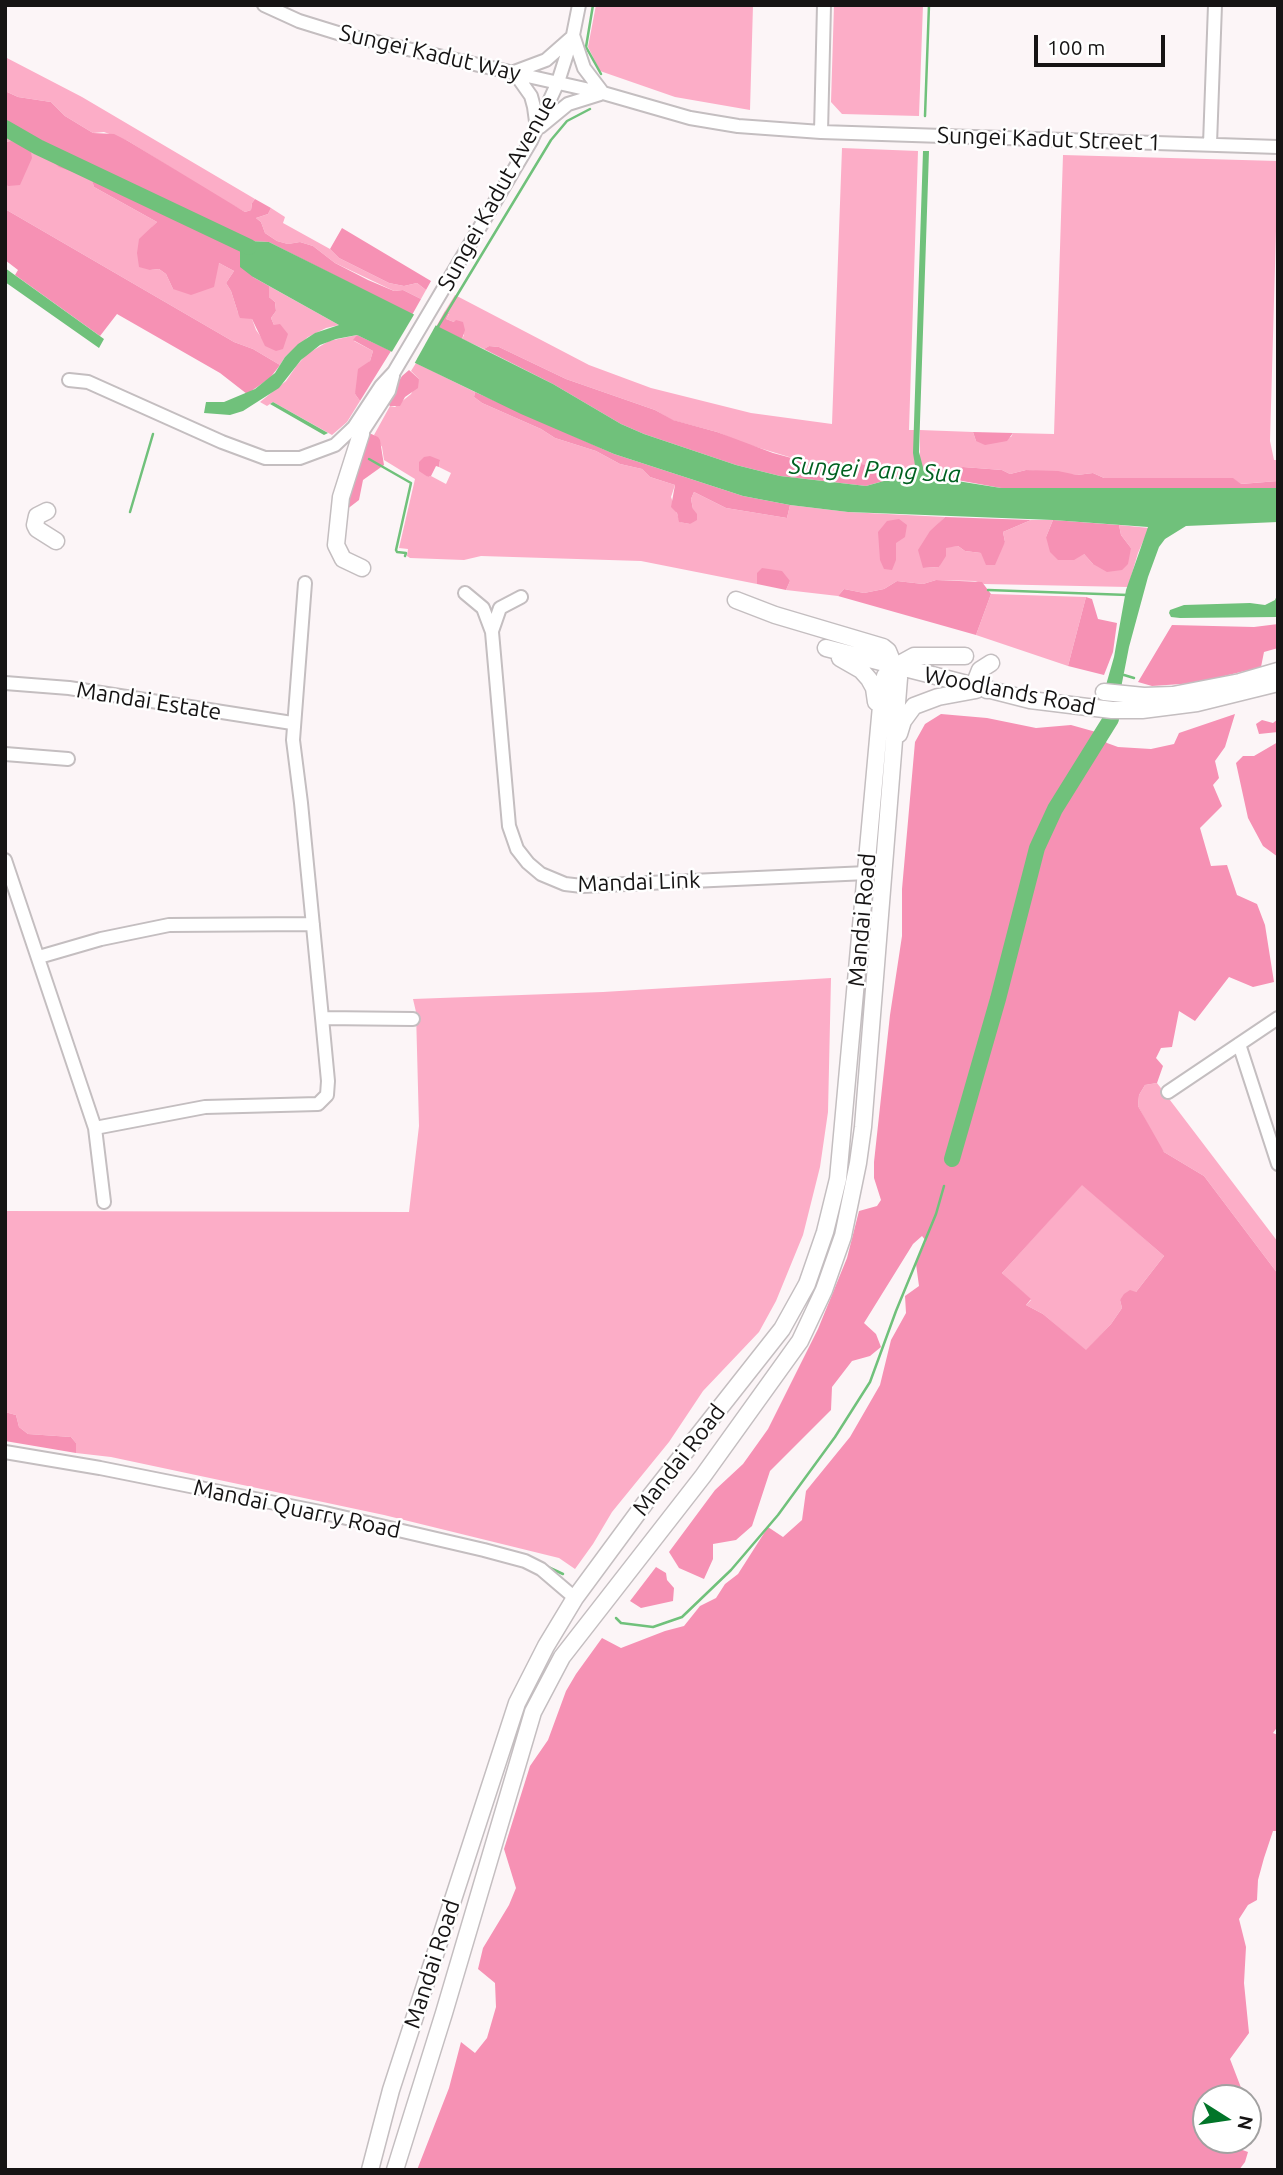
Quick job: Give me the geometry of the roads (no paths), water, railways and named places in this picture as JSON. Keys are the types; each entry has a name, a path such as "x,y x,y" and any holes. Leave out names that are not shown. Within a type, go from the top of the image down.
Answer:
{"main road":[{"path":"362,434 341,497 336,545 343,559 362,568"},
{"path":"47,511 37,516 35,524 37,529 56,541"},
{"path":"736,600 775,615 878,645 888,651 894,667"},
{"name":"Woodlands Road","path":"874,688 861,670 825,648 1030,700 1197,703 1278,683"},
{"path":"848,654 869,671 874,688 877,726"},
{"path":"877,726 885,676 894,667 906,658 923,654 965,656"},
{"path":"984,690 976,680 980,670 991,663"},
{"name":"Mandai Road","path":"395,2170 533,1712 562,1657 703,1476 800,1341 824,1290 844,1236 858,1163 870,1037 899,678 894,667"},
{"name":"Woodlands Road","path":"1123,703 1240,682 1278,671"},
{"path":"894,747 903,721 914,706 938,696 984,690"},
{"name":"Mandai Road","path":"370,2170 391,2090 517,1703 546,1646 575,1598 782,1329 807,1284 838,1179 867,873 877,726"},
{"path":"851,1052 861,1051 870,1037"},
{"path":"674,1467 689,1459 696,1461 702,1465 703,1476"},
{"path":"391,2090 398,2100 403,2102 413,2096 421,2081"},
{"path":"381,2129 395,2114 400,2113 409,2124"}],"street":[{"name":"Sungei Kadut Way","path":"264,5 299,21 341,34 558,82"},
{"name":"Sungei Kadut Avenue","path":"69,380 88,382 253,455 288,460 316,454 342,439 397,368 537,130 558,82 573,35 579,5"},
{"path":"821,132 824,5"},
{"path":"1210,144 1215,5"},
{"path":"573,35 584,68 603,93 568,104 537,130 531,96 514,72 546,60 573,35"},
{"name":"Sungei Kadut Street 1","path":"558,82 690,118 738,126 821,132 1278,146"},
{"name":"Sungei Kadut Avenue","path":"362,434 389,391 397,368"},
{"path":"95,1128 205,1107 313,1104 322,1102 327,1096 322,1018 292,723 305,583"},
{"name":"Mandai Link","path":"465,593 483,608 492,632 509,826 517,849 541,874 565,884 582,886 867,873"},
{"path":"492,632 500,608 521,597"},
{"name":"Mandai Estate","path":"5,683 69,688 292,723"},
{"path":"5,754 68,759"},
{"path":"5,860 95,1128 104,1202"},
{"path":"39,957 101,939 169,925 313,923"},
{"path":"322,1018 413,1020"},
{"path":"1168,1092 1278,1018"},
{"path":"1239,1045 1278,1164"},
{"name":"Mandai Quarry Road","path":"5,1452 325,1513 494,1553 525,1561 541,1569 575,1598"}],"waterway":[{"path":"593,5 586,47 601,74"},
{"path":"925,116 929,5"},
{"path":"436,330 551,140 567,121 590,109"},
{"path":"5,128 38,147 249,247"},
{"path":"130,512 153,434"},
{"path":"369,459 411,483 396,550 406,553 405,556"},
{"path":"988,590 1128,595"},
{"path":"1124,675 1134,678"},
{"path":"952,1159 998,999 1037,848 1055,809 1111,719"},
{"path":"616,1618 621,1623 653,1627 682,1617 731,1570 778,1515 835,1437 870,1382 936,1214 944,1186"},
{"path":"548,1567 563,1574"}],"water label":[{"name":"Sungei Pang Sua","path":"875,470"}]}
